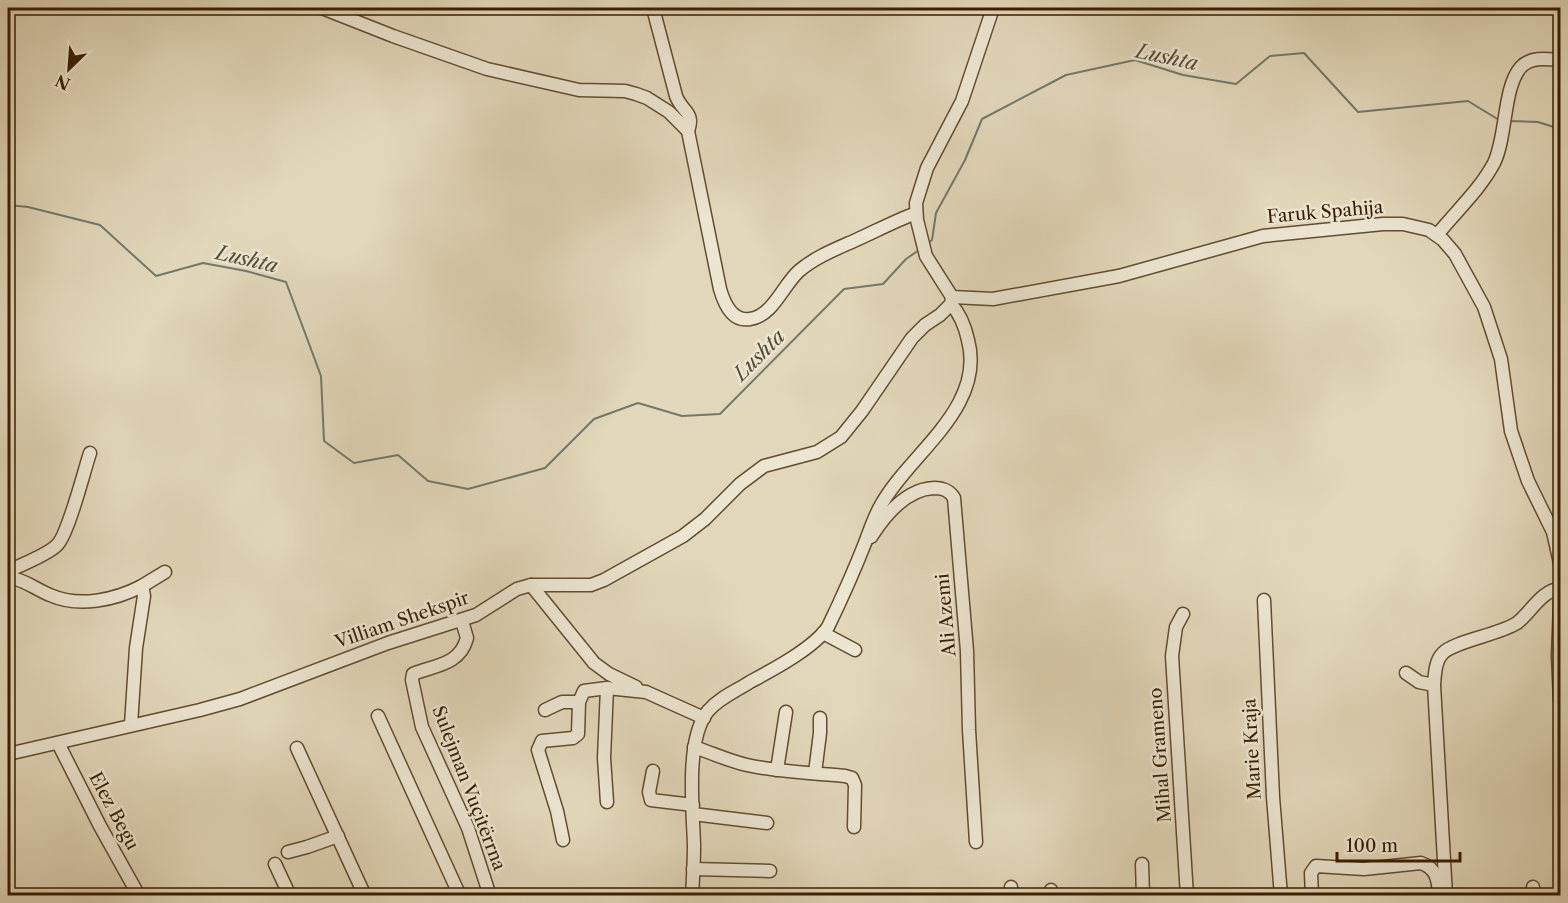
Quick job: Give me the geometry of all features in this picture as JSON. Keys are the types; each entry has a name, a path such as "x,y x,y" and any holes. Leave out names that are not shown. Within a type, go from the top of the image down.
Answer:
{"street":[{"path":"322,8 393,36 495,71 579,90 625,91 647,98 669,112 688,131 720,289 728,307 737,317 745,320 761,315 796,273 817,258 916,212"},
{"path":"653,8 676,96 679,104 690,116 688,131"},
{"path":"692,896 694,747 704,718 708,711 726,696 788,659 824,633 845,591 882,502 936,436 956,406 970,373 969,345 962,319 926,256 916,212 927,168 962,101 993,8"},
{"path":"1437,235 1472,197 1499,149 1504,131 1504,113 1517,73 1529,61 1560,60"},
{"name":"Faruk Spahija","path":"951,300 993,299 1119,276 1263,236 1339,227 1403,224 1417,226 1437,235 1450,246 1464,268 1491,325 1501,359 1511,431 1528,481 1553,532 1560,562"},
{"name":"Villiam Shekspir","path":"8,754 224,704 388,643 462,621 482,612 517,589 531,585 591,585 604,580 683,536 705,519 740,484 764,466 817,452 835,441 850,426 912,338 940,315 951,300"},
{"path":"8,571 54,548 59,543 69,520 90,453"},
{"name":"Ali Azemi","path":"866,540 871,537 892,509 917,492 927,489 945,489 951,492 954,498 968,651 969,730 976,842"},
{"path":"8,577 31,583 47,594 69,601 109,598 142,586 165,572"},
{"path":"531,585 594,663 639,690"},
{"path":"131,726 136,648 144,596 142,586"},
{"path":"1446,896 1434,685 1436,667 1442,653 1501,631 1517,622 1550,591 1560,589"},
{"name":"Marie Kraja","path":"1264,600 1272,786 1281,896"},
{"path":"1560,602 1558,656 1560,702"},
{"name":"Mihal Grameno","path":"1183,614 1176,627 1172,656 1187,896"},
{"name":"Sulejman Vuçitërrna","path":"462,621 468,638 459,655 446,663 413,674 412,681 422,727 468,828 490,896"},
{"path":"824,633 842,645 855,650"},
{"path":"1406,672 1419,682 1434,685"},
{"path":"563,840 557,811 538,750 542,741 573,738 578,734 579,702 584,691 607,688 639,690 704,718"},
{"path":"607,688 604,748 607,802"},
{"path":"545,710 556,703 579,702"},
{"path":"777,770 786,712"},
{"path":"378,716 460,896"},
{"path":"815,773 820,718"},
{"name":"Elez Begu","path":"58,743 139,896"},
{"path":"694,747 733,762 777,770 852,778 855,785 854,827"},
{"path":"297,748 365,896"},
{"path":"653,771 649,792 651,800 767,823"},
{"path":"288,852 307,848 338,836"},
{"path":"1312,896 1311,873 1316,866 1364,869 1420,863 1430,866 1435,873 1439,896"},
{"path":"275,864 290,896"},
{"path":"1142,864 1143,896"},
{"path":"693,869 770,871"}],"waterway":[{"name":"Lushta","path":"928,243 932,240 936,213 965,160 982,119 1066,75 1135,60 1183,75 1236,84 1270,56 1304,53 1358,112 1468,101 1499,120"},
{"name":"Lushta","path":"1507,121 1538,122 1560,129"},
{"name":"Lushta","path":"8,205 28,207 100,225 156,276 203,263 286,282 321,376 324,441 354,463 398,455 428,481 468,489 545,468 594,419 638,403 682,416 720,414 844,289 883,284 906,259 919,250"}]}
